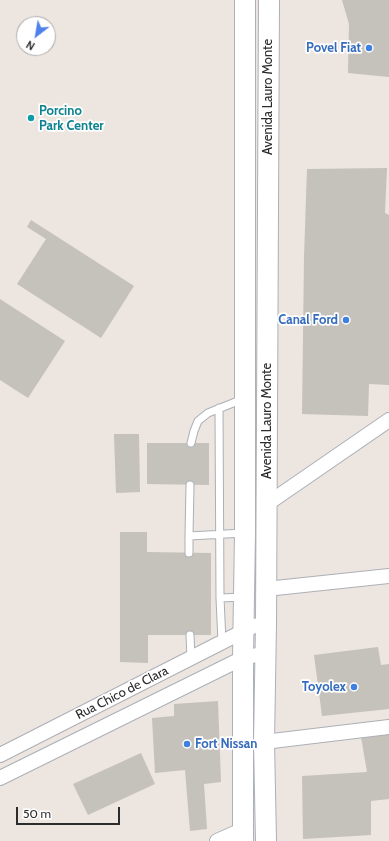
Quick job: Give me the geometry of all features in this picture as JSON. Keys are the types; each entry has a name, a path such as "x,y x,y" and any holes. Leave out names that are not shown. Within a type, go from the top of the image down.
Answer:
{"street":[{"name":"Avenida Lauro Monte","path":"242,835 245,533 245,0"},
{"name":"Avenida Lauro Monte","path":"266,841 264,742 266,653 269,0"},
{"path":"266,504 389,420"},
{"path":"266,589 389,576"},
{"name":"Rua Chico de Clara","path":"0,755 254,626 266,624"},
{"name":"Rua Chico de Clara","path":"0,778 243,658 266,653"},
{"path":"96,706 104,727"},
{"path":"264,742 389,727"},
{"path":"217,841 242,835"}],"lane":[{"path":"191,443 198,421 208,413 245,398"},
{"path":"219,408 221,534 220,598 222,642"},
{"path":"190,485 188,536 190,553"},
{"path":"188,536 245,533"},
{"path":"220,598 244,597"},
{"path":"190,635 190,658"}],"building":[{"name":"Povel Fiat","path":"342,0 389,0 389,77 348,73 349,24"},
{"name":"Canal Ford","path":"387,168 385,213 389,215 389,385 369,384 368,416 302,414 304,257 307,169"},
{"path":"31,220 134,286 101,338 17,284 46,239 27,227"},
{"path":"0,299 65,341 28,398 0,380"},
{"path":"114,434 139,434 140,492 116,493"},
{"path":"147,443 209,443 209,485 147,484"},
{"path":"120,532 147,532 147,552 211,553 211,635 148,635 148,663 120,662"},
{"name":"Toyolex","path":"378,647 381,665 389,664 389,709 322,716 314,655"},
{"name":"Fort Nissan","path":"218,701 221,782 204,784 207,829 190,831 185,770 155,773 152,718 174,716 174,704"},
{"path":"389,734 389,799 371,801 371,835 303,839 302,776 367,772 361,737"},
{"path":"141,753 155,784 88,815 73,784"}],"place":[{"name":"Povel Fiat","path":"369,48"},
{"name":"Porcino Park Center","path":"31,118"},
{"name":"Canal Ford","path":"346,320"},
{"name":"Toyolex","path":"354,687"},
{"name":"Fort Nissan","path":"187,744"}]}
